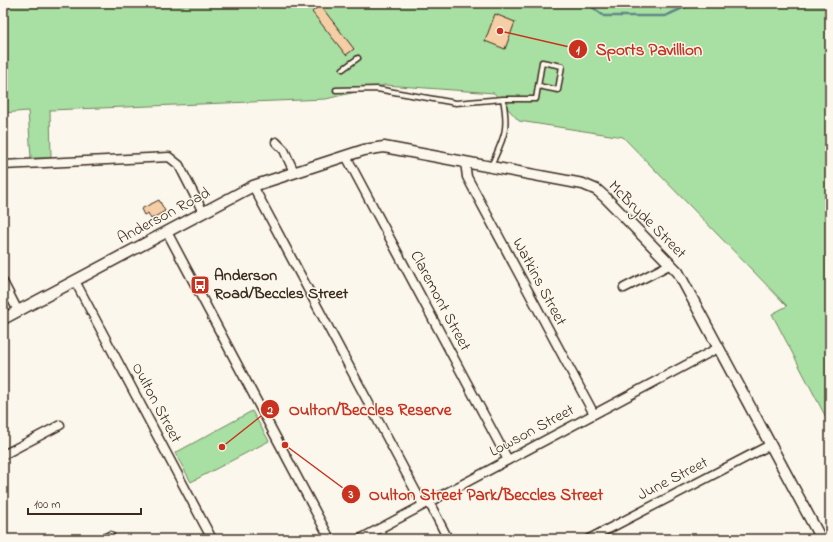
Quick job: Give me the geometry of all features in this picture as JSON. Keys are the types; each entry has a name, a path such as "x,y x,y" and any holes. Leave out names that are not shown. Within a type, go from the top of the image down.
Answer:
{"street":[{"path":"276,142 284,150 294,172"},
{"name":"McBryde Street","path":"346,156 373,148 384,148 592,186 606,198 672,264 678,272 821,539"},
{"name":"Anderson Road","path":"3,319 253,186 346,156"},
{"name":"Claremont Street","path":"346,156 508,460"},
{"path":"3,165 169,157 179,165 203,212"},
{"name":"Watkins Street","path":"465,162 468,177 594,414"},
{"path":"253,186 426,504 448,539"},
{"path":"167,232 330,539"},
{"path":"624,288 672,264"},
{"name":"Oulton Street","path":"75,281 212,539"},
{"path":"3,282 18,311"},
{"name":"Lowson Street","path":"360,539 718,348"},
{"path":"3,455 60,425"},
{"name":"June Street","path":"589,539 770,444"}],"lane":[{"path":"343,69 358,58"},
{"path":"336,90 377,89 456,103 503,99 536,99 538,86 542,62 562,66 558,90 538,86"},
{"path":"491,167 505,133 507,121 503,99"},
{"path":"380,528 386,539"}],"green space":[{"path":"3,3 830,3 830,425 772,314 787,306 623,137 519,121 494,93 385,85 326,99 50,110 51,158 31,158 28,111 3,113"},
{"path":"252,411 269,441 191,482 175,453"}],"building":[{"path":"320,5 354,49 346,55 312,12"},
{"path":"495,14 515,22 505,49 485,41"},
{"path":"159,200 165,211 151,219 148,213 144,215 141,209"}],"waterway":[{"path":"587,3 604,16 665,16 694,3"}],"place":[{"name":"Sports Pavillion","path":"500,31"},
{"name":"Anderson Road/Beccles Street","path":"200,285"},
{"name":"Oulton Street Park/Beccles Street","path":"285,445"},
{"name":"Oulton/Beccles Reserve","path":"222,447"}]}
